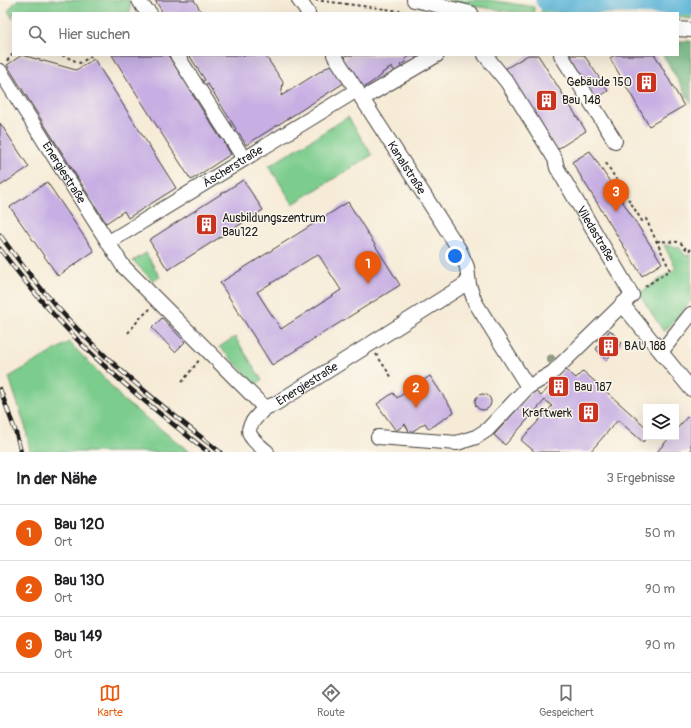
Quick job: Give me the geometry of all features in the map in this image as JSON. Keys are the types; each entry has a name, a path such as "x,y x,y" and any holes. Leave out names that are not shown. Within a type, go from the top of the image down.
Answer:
{"lane":[{"path":"139,0 143,7 149,12"},
{"path":"299,0 307,12"},
{"path":"414,0 467,12"},
{"path":"679,29 691,30"},
{"path":"178,56 244,159"},
{"name":"Kanalstraße","path":"335,56 459,249 467,267 469,285"},
{"name":"Äscherstraße","path":"109,242 244,159 359,94 435,56"},
{"name":"Viledastraße","path":"486,56 507,82 555,159 557,168 627,300 661,352 691,390"},
{"path":"562,56 615,141"},
{"name":"Energiestraße","path":"0,71 123,266 265,408 276,404 464,285 469,285"},
{"path":"469,285 475,302 528,387"},
{"path":"378,437 456,443 467,441 476,437 487,430 528,387 552,373 627,300"},
{"path":"661,352 691,314"},
{"path":"265,408 251,423 249,432 250,437 267,452"}],"path":[{"path":"315,0 406,12"},
{"path":"64,56 80,63 91,56"},
{"path":"606,163 642,221 646,219 670,270 627,300"},
{"path":"657,241 680,242 688,251 691,249"},
{"path":"128,334 140,318 158,301"},
{"path":"370,344 392,378"},
{"path":"182,382 207,350"}],"green space":[{"path":"17,0 130,0 130,12 12,12 12,17 8,11"},
{"path":"451,0 489,0 534,7 534,12 510,12 451,2"},
{"path":"542,6 581,10 613,8 691,9 691,19 679,17 679,12 541,12"},
{"path":"679,41 691,41 691,103 664,56 679,56"},
{"path":"348,117 372,155 293,204 269,166"},
{"path":"664,245 679,247 686,256 691,254 691,301 664,332 639,294 676,268"},
{"path":"146,253 160,277 153,281 133,261"},
{"path":"235,337 262,380 256,384 219,347"},
{"path":"69,342 123,400 190,452 30,452 26,429 9,377"}],"building":[{"path":"155,0 194,0 201,12 162,12"},
{"path":"20,56 26,56 76,70 94,59 176,188 128,218 124,211 106,223 7,65"},
{"path":"113,56 169,56 190,89 205,80 190,56 266,56 283,82 281,96 332,64 344,83 246,145 239,133 224,143 231,154 191,180","holes":["208,84 236,129 221,139 192,94"]},
{"path":"346,56 410,56 405,59 406,62 400,65 403,69 396,73 392,67 362,89 344,62"},
{"name":"Bau 148","path":"526,56 539,56 586,131 556,150 505,69"},
{"path":"566,56 585,56 608,91 594,100"},
{"name":"Gebäude 150","path":"613,56 656,56 684,106 649,126 610,58"},
{"path":"0,123 29,167 0,186"},
{"path":"590,151 662,263 642,276 572,162"},
{"name":"Ausbildungszentrum Bau122","path":"243,180 263,210 168,270 149,240"},
{"path":"47,182 94,251 58,276 10,207"},
{"path":"348,202 400,285 272,365 220,283","holes":["318,254 341,290 281,329 257,292"]},
{"path":"162,318 185,342 175,352 152,328"},
{"name":"BAU 188","path":"610,330 622,343 606,360 596,349"},
{"name":"Kraftwerk","path":"565,369 576,378 583,371 643,424 643,440 645,440 643,442 618,420 590,452 535,452 521,440 552,406 545,400 505,445 494,435 534,390 541,396"},
{"path":"430,376 454,412 429,429 425,423 410,433 405,424 396,431 377,404 393,393 397,398"},
{"path":"480,394 486,394 491,399 489,408 486,410 480,410 475,405 475,399"},
{"path":"687,417 691,421 691,452 657,452 667,440 679,440 679,426"}],"waterway":[{"path":"546,0 691,5"}],"railway":[{"path":"0,235 48,296 87,339 174,416 220,452"},
{"path":"0,249 22,278 70,333 137,395 208,452"},
{"path":"0,389 16,433 21,452"}],"place":[{"name":"Gebäude 150","path":"647,82"},
{"name":"Bau 148","path":"546,100"},
{"name":"Bau 149","path":"616,212"},
{"name":"Ausbildungszentrum Bau122","path":"206,225"},
{"name":"Bau 120","path":"368,284"},
{"name":"BAU 188","path":"609,346"},
{"name":"Bau 187","path":"559,387"},
{"name":"Bau 130","path":"416,408"},
{"name":"Kraftwerk","path":"588,413"}]}
